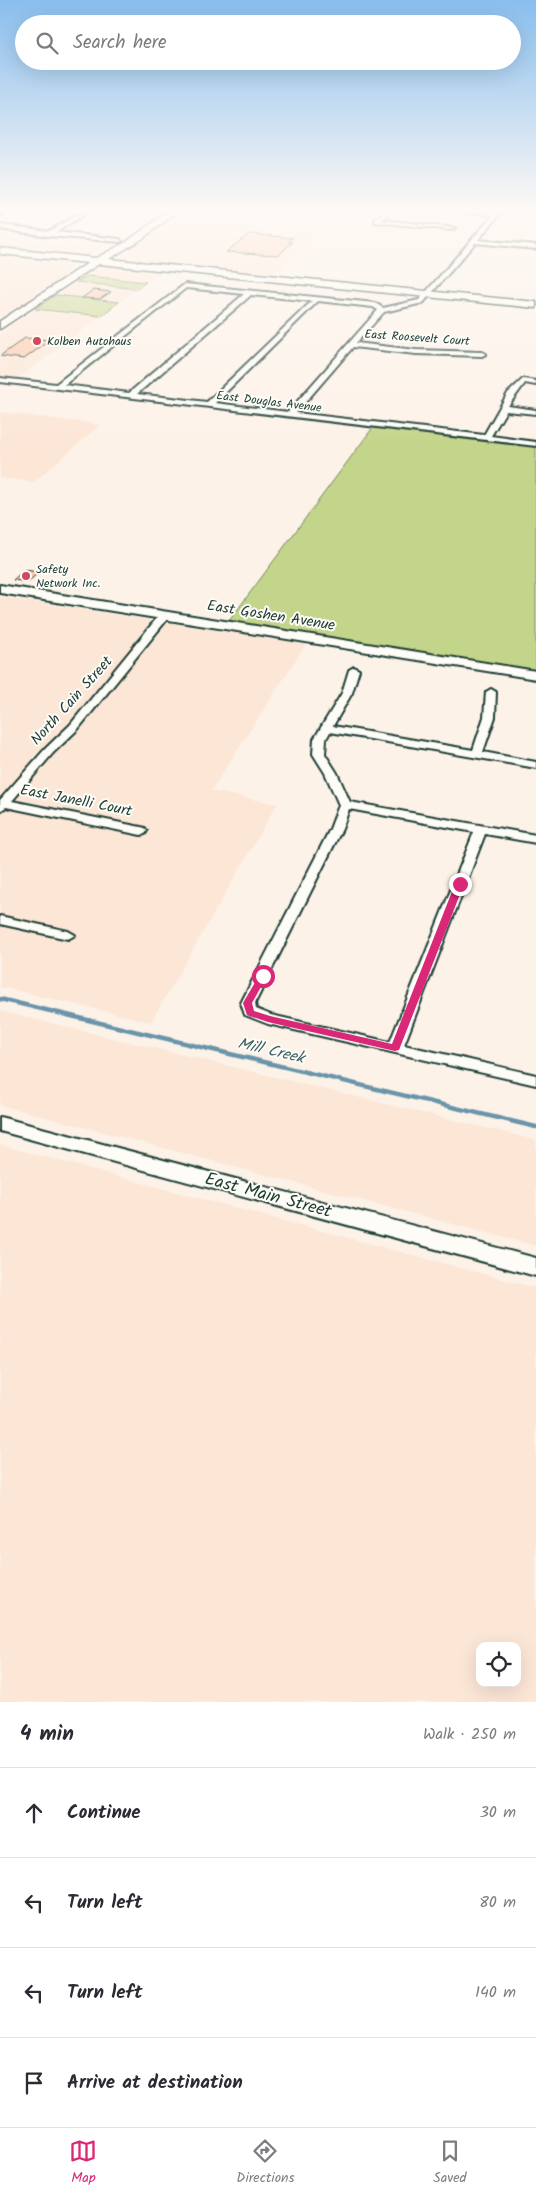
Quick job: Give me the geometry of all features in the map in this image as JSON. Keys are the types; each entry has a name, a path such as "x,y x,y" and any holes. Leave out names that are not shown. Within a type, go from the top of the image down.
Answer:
{"main road":[{"path":"0,326 58,287"},
{"path":"362,287 536,305"}],"street":[{"path":"57,387 183,287"},
{"path":"200,287 375,305 382,310"},
{"path":"289,416 382,310 417,304 433,287"},
{"path":"130,396 250,292"},
{"path":"208,406 317,299"},
{"name":"East Roosevelt Court","path":"351,345 416,352 482,354"},
{"name":"East Douglas Avenue","path":"0,380 536,444"},
{"path":"486,438 503,408 523,381 536,382"},
{"path":"503,408 536,412"},
{"name":"East Goshen Avenue","path":"0,589 536,676"},
{"name":"North Cain Street","path":"2,805 49,751 74,727 165,616"},
{"path":"354,670 348,693 320,739 320,754 331,773 345,805 336,829 248,1003 250,1012 268,1019 536,1080"},
{"path":"477,754 487,729 492,709 491,692"},
{"path":"327,728 536,765"},
{"name":"East Janelli Court","path":"2,805 141,831"},
{"path":"345,805 536,839"},
{"path":"395,1048 481,829"},
{"path":"0,920 68,935"},
{"name":"East Main Street","path":"0,1124 536,1267"}],"shaded area":[{"path":"0,287 47,287 0,319"},
{"path":"68,287 140,287 17,379 0,377 0,333"},
{"path":"0,412 100,425 34,482 0,478"},
{"path":"0,597 306,644 211,791 277,804 151,1022 0,987"},
{"path":"0,1011 536,1140 536,1246 0,1105"},
{"path":"0,1145 536,1288 536,1702 0,1702"}],"green space":[{"path":"56,295 119,302 101,316 35,309"},
{"path":"374,426 536,446 536,670 229,621"}],"building":[{"path":"93,290 111,292 100,299 82,298"},
{"path":"25,338 50,340 24,359 0,356"},
{"name":"Safety Network Inc.","path":"24,570 39,572 28,582 13,580"}],"waterway":[{"name":"Mill Creek","path":"0,999 536,1127"}],"place":[{"name":"Kolben Autohaus","path":"37,341"},
{"name":"Safety Network Inc.","path":"26,576"}],"route":[{"path":"263,976 248,1003 250,1012 268,1019 395,1048 460,884"}]}
